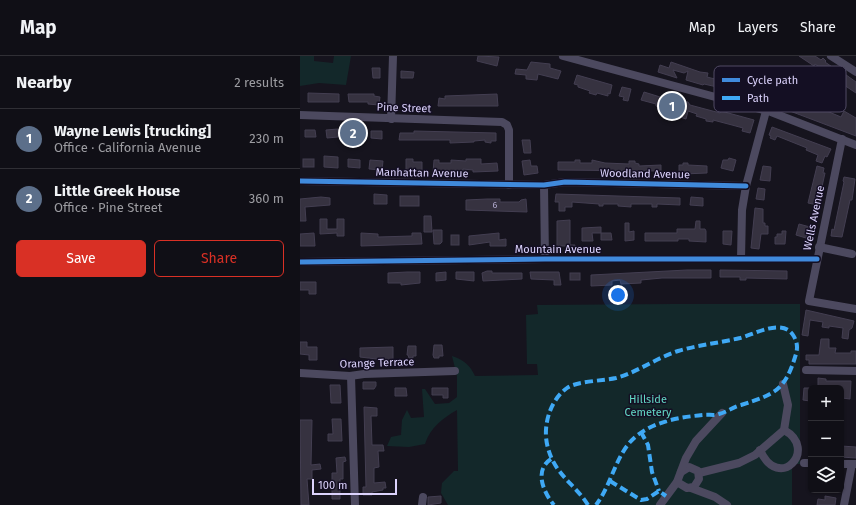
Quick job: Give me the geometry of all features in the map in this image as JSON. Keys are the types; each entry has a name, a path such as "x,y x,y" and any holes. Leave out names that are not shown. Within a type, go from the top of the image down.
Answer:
{"street":[{"path":"391,119 393,56"},
{"path":"563,56 714,97"},
{"path":"831,56 856,72"},
{"path":"741,259 742,210 746,186 766,112"},
{"path":"769,112 856,144"},
{"name":"Pine Street","path":"300,115 502,122 507,125 510,149 509,184"},
{"name":"Wells Avenue","path":"842,139 809,301 856,309"},
{"name":"Manhattan Avenue","path":"300,181 544,185"},
{"name":"Woodland Avenue","path":"544,185 565,182 746,186"},
{"path":"544,185 544,259"},
{"path":"819,247 852,254"},
{"name":"Mountain Avenue","path":"300,262 544,259 817,259"},
{"path":"806,370 856,371"},
{"name":"Orange Terrace","path":"300,373 351,376 455,371"},
{"path":"351,376 355,505"},
{"path":"699,474 739,463 760,450 784,430 788,405 783,384"},
{"path":"660,505 667,493 677,482 686,458 696,441 722,413"},
{"path":"760,450 766,461 772,466 783,467 794,463 796,460 798,446 795,439 784,430"},
{"path":"844,505 854,464"},
{"path":"681,472 689,467 697,470 699,474 697,484 691,488"},
{"path":"677,482 715,497 728,505"}],"green space":[{"path":"300,56 314,56 314,61 333,63 334,56 351,56 346,85 319,83 300,86"},
{"name":"Hillside Cemetery","path":"800,304 800,464 792,464 792,505 448,505 441,493 442,483 454,471 458,471 457,410 447,416 434,428 425,444 409,447 387,446 391,437 401,435 402,420 407,410 411,418 424,417 422,389 425,389 435,404 449,403 457,397 457,376 452,356 466,363 475,376 538,375 537,364 527,364 526,315 538,314 537,305"}],"building":[{"path":"478,56 499,57 497,66 477,61"},
{"path":"799,56 815,56 821,60 823,58 826,61 825,62 831,66 818,66 815,64 814,66"},
{"path":"531,62 550,64 550,68 561,71 558,79 538,74 537,80 526,79 526,75 515,74 516,69 527,70"},
{"path":"671,62 700,72 708,73 707,77 714,79 714,86 686,80 688,71 684,73 673,70 677,78 658,72 660,65 669,68"},
{"path":"372,68 380,68 380,78 373,78"},
{"path":"401,71 414,72 413,78 401,78"},
{"path":"577,75 612,85 610,94 608,93 608,96 597,93 596,95 589,93 590,91 578,87 578,85 574,84"},
{"path":"846,75 856,82 856,93 846,86"},
{"path":"622,87 631,89 628,101 623,100 624,97 619,96"},
{"path":"644,92 670,100 673,98 688,102 690,105 714,112 725,112 754,120 750,133 742,131 743,128 732,125 713,120 713,122 706,121 706,119 696,116 697,114 688,111 686,119 680,117 680,115 660,109 661,108 656,106 656,104 641,100"},
{"path":"308,93 339,94 339,102 308,102"},
{"path":"348,94 374,94 374,96 380,97 379,105 368,104 368,102 349,102"},
{"path":"497,94 498,106 438,106 439,98 445,99 445,96"},
{"path":"793,112 829,112 841,117 844,112 846,112 856,118 856,136"},
{"path":"772,127 831,149 827,157 825,156 822,163 816,161 818,155 806,150 807,148 777,136 775,140 770,138 771,136 769,135"},
{"path":"338,129 338,137 327,138 326,130"},
{"path":"305,130 315,130 316,137 305,137"},
{"path":"347,130 359,130 359,138 348,138"},
{"path":"371,131 382,131 382,139 371,138"},
{"path":"414,131 496,133 496,141 491,141 491,143 485,142 485,140 450,143 450,140 399,140 400,133 414,133"},
{"path":"522,140 530,140 531,153 524,153"},
{"path":"324,156 338,157 338,168 324,167"},
{"path":"729,158 736,160 733,171 721,168 723,160 728,160"},
{"path":"303,159 314,159 314,167 303,167"},
{"path":"348,159 360,160 360,168 348,167"},
{"path":"406,159 413,159 413,162 422,162 422,170 406,170"},
{"path":"466,159 481,159 481,164 497,163 498,171 473,172 473,170 463,169 463,171 433,173 434,160 439,160 439,163 451,163 451,160 466,161"},
{"path":"370,160 383,161 382,170 369,169"},
{"path":"530,160 531,166 537,166 538,173 524,175 522,161"},
{"path":"575,160 580,160 580,163 592,163 592,160 605,163 629,164 629,161 635,161 635,163 639,164 639,166 661,165 661,171 558,170 558,162 575,162"},
{"path":"683,163 688,163 688,165 707,166 707,173 683,174 683,172 679,172 679,165 683,165"},
{"path":"763,166 771,167 770,181 760,180"},
{"path":"817,166 824,168 823,173 825,173 818,205 808,203"},
{"path":"844,177 855,179 852,200 850,200 842,237 831,236 832,229 834,230"},
{"path":"758,188 765,189 764,200 756,199"},
{"path":"374,194 387,195 387,204 374,204"},
{"path":"556,194 680,198 680,205 657,204 657,207 652,207 652,204 631,204 631,207 618,206 618,204 603,204 603,206 599,206 599,204 572,202 572,207 565,207 565,211 559,211 559,202 555,202"},
{"path":"400,196 419,196 419,206 400,206"},
{"path":"321,197 330,198 330,205 305,207 306,221 300,221 300,199"},
{"path":"691,197 703,198 703,206 690,205"},
{"path":"500,199 500,202 519,202 526,199 527,212 466,210 466,200"},
{"path":"755,208 763,209 763,223 765,223 765,226 768,226 768,234 761,234 759,249 751,248"},
{"path":"424,216 431,216 432,232 424,232"},
{"path":"320,219 327,219 327,229 337,229 337,219 344,219 344,236 337,236 337,233 320,234"},
{"path":"570,220 570,245 575,245 575,250 569,251 569,246 557,246 557,221"},
{"path":"696,221 700,221 700,229 705,229 706,231 706,242 689,241 689,239 678,239 678,241 645,241 645,233 677,233 677,229 695,229"},
{"path":"625,223 629,223 629,232 634,231 634,240 625,241"},
{"path":"799,224 810,227 806,238 796,235"},
{"path":"601,227 601,233 592,233 593,241 582,241 582,228"},
{"path":"433,230 442,230 442,242 440,244 434,244"},
{"path":"723,231 732,231 731,245 723,244"},
{"path":"782,231 786,231 785,244 775,244 775,237 777,237 777,234 782,234"},
{"path":"314,233 315,246 300,246 300,234"},
{"path":"361,233 378,234 378,237 412,236 412,233 421,233 422,244 361,246"},
{"path":"499,233 499,240 506,239 506,246 490,246 490,242 469,245 469,236"},
{"path":"601,233 611,233 612,240 601,240"},
{"path":"451,235 459,235 459,245 451,245"},
{"path":"711,270 711,278 662,278 641,280 641,283 621,284 620,280 612,281 612,285 591,286 591,275"},
{"path":"720,270 787,271 787,279 746,278 746,280 740,280 740,277 720,277"},
{"path":"492,271 492,273 522,273 522,279 483,281 482,273"},
{"path":"420,272 420,283 401,285 401,283 388,283 388,273"},
{"path":"446,272 446,280 436,281 436,273"},
{"path":"456,272 474,272 474,281 456,279"},
{"path":"530,272 559,272 561,285 554,285 554,280 531,279"},
{"path":"570,273 580,273 580,280 570,280"},
{"path":"300,282 316,282 316,294 309,294 309,290 300,290"},
{"path":"806,310 854,321 852,328 849,330 848,339 842,338 843,328 829,326 829,328 822,327 823,322 810,320 808,336 802,335"},
{"path":"821,339 829,339 829,348 836,348 835,353 851,353 851,351 856,351 856,364 809,364 809,360 806,360 806,355 819,355"},
{"path":"300,342 307,342 307,347 317,347 317,360 309,360 309,355 300,354"},
{"path":"434,345 442,345 443,356 434,358"},
{"path":"408,346 416,346 416,356 413,356 413,358 409,358 407,355"},
{"path":"393,347 393,361 360,357 360,348"},
{"path":"818,378 826,379 826,381 851,381 850,399 844,398 844,385 818,385"},
{"path":"363,382 376,382 376,386 374,389 363,389"},
{"path":"330,385 340,385 341,403 331,403"},
{"path":"395,388 406,388 407,396 395,396"},
{"path":"432,388 448,388 448,398 443,398 443,395 432,395"},
{"path":"804,388 808,388 808,401 803,400"},
{"path":"364,407 377,408 377,416 371,416 372,445 383,445 384,451 378,451 379,467 374,468 374,483 385,482 386,488 372,492 372,495 363,495 363,487 366,487"},
{"path":"332,419 341,419 342,441 328,441 328,434 333,434"},
{"path":"300,420 312,420 311,465 320,464 321,469 312,470 312,479 307,479 309,505 301,505"},
{"path":"844,446 856,447 856,458 844,457"},
{"path":"345,457 346,461 343,462 343,479 340,479 340,499 332,499 332,473 337,473 336,458"},
{"path":"441,496 441,503 428,505 428,497"},
{"path":"825,496 836,498 835,505 817,505 818,499 825,500"}],"marked path":[{"path":"588,505 555,465 546,440 548,415 551,407 561,393 567,388 577,384 616,378 678,351 740,338 775,327 788,330 793,335 797,344 796,354 788,376 777,389 762,398 722,413 670,420 639,434 625,449 607,487 596,505"},
{"path":"641,432 648,445 652,472 659,491"},
{"path":"551,459 543,469 542,481 546,494 554,505"},
{"path":"610,481 641,500 647,499 659,491 666,496"}],"cycle path":[{"path":"300,181 544,185 565,182 746,186"},
{"path":"300,262 545,259 817,259"}],"place":[{"name":"Wayne Lewis [trucking]","path":"672,106"},
{"name":"Little Greek House","path":"353,133"}]}
